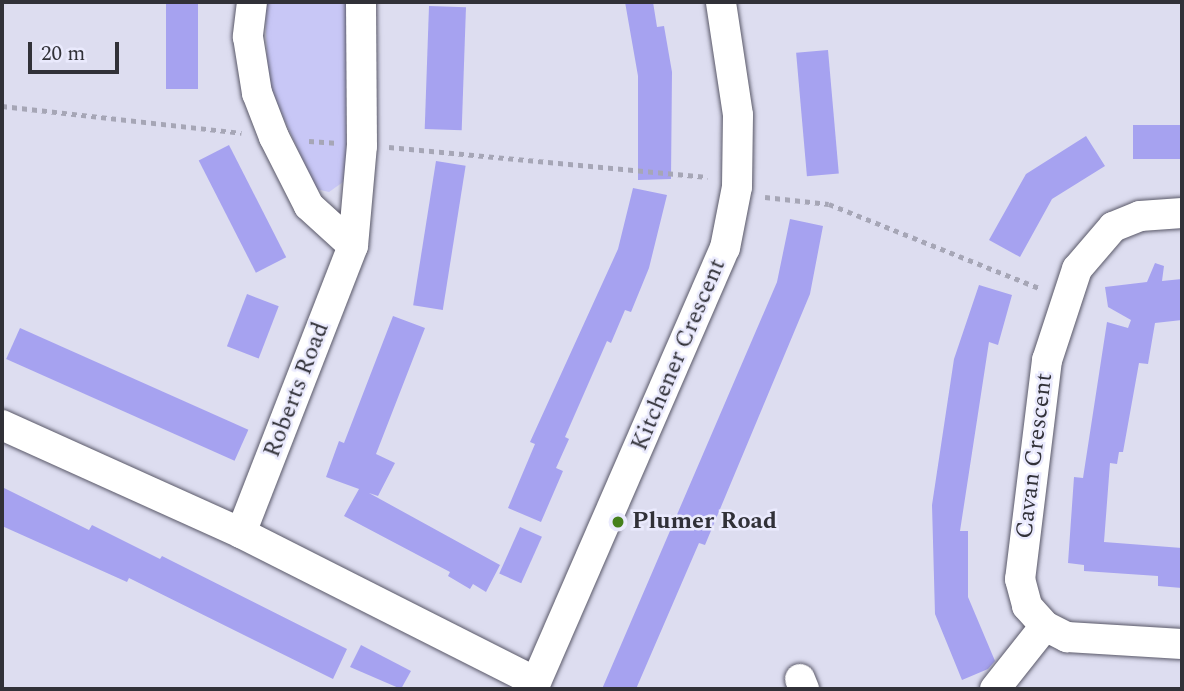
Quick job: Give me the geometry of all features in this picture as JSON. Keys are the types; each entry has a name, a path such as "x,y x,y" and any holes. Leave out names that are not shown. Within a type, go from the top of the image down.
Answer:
{"street":[{"path":"252,2 248,37 257,93 274,137 309,206 353,246"},
{"name":"Roberts Road","path":"241,533 353,246 362,146 361,2"},
{"name":"Kitchener Crescent","path":"534,685 725,248 737,187 738,115 721,2"},
{"name":"Cavan Crescent","path":"1045,626 1027,606 1020,579 1047,360 1065,300 1077,269 1113,227 1140,216 1182,213"},
{"path":"2,425 241,533 534,685"},
{"path":"995,689 1045,626 1067,637 1182,644"}],"path":[{"path":"2,106 362,146 713,177 766,198 829,204 1065,300"}],"shaded area":[{"path":"265,2 346,2 346,167 343,182 329,192 316,189 268,84"}],"building":[{"path":"166,2 198,2 198,89 166,89"},
{"path":"625,2 653,2 657,27 664,26 672,72 671,179 638,180 638,76"},
{"path":"429,6 466,7 462,130 425,129"},
{"path":"828,50 839,174 807,176 796,53"},
{"path":"1133,125 1182,125 1182,159 1133,159"},
{"path":"1086,136 1105,166 1052,199 1020,257 989,240 1026,174"},
{"path":"229,145 286,257 256,273 199,160"},
{"path":"436,161 466,166 443,310 413,305"},
{"path":"633,188 667,195 649,268 631,312 625,310 611,343 607,341 565,437 569,439 556,468 563,471 541,522 508,508 535,444 530,442 618,249"},
{"path":"790,219 823,226 810,294 705,545 699,543 636,689 602,689 777,282"},
{"path":"1155,263 1164,266 1162,281 1182,279 1182,320 1155,323 1148,364 1139,363 1123,452 1119,452 1117,464 1110,463 1104,542 1182,548 1182,588 1158,586 1158,576 1084,571 1084,565 1068,563 1074,477 1083,478 1107,322 1128,328 1131,320 1108,307 1105,287 1147,282"},
{"path":"979,285 1012,295 998,345 989,342 960,531 968,531 968,597 995,661 988,669 962,680 935,614 932,505 954,359"},
{"path":"247,294 279,306 259,358 227,346"},
{"path":"393,316 425,328 376,454 395,463 378,496 369,493 500,565 486,592 473,584 470,589 448,576 450,572 344,516 359,489 326,477 339,441 344,443"},
{"path":"20,328 248,430 235,461 6,359"},
{"path":"2,487 89,530 92,525 160,559 162,556 347,649 333,679 129,578 127,582 2,526"},
{"path":"520,527 542,537 521,583 499,574"},
{"path":"361,645 411,671 401,689 350,667"}],"place":[{"name":"Plumer Road","path":"618,522"}]}
